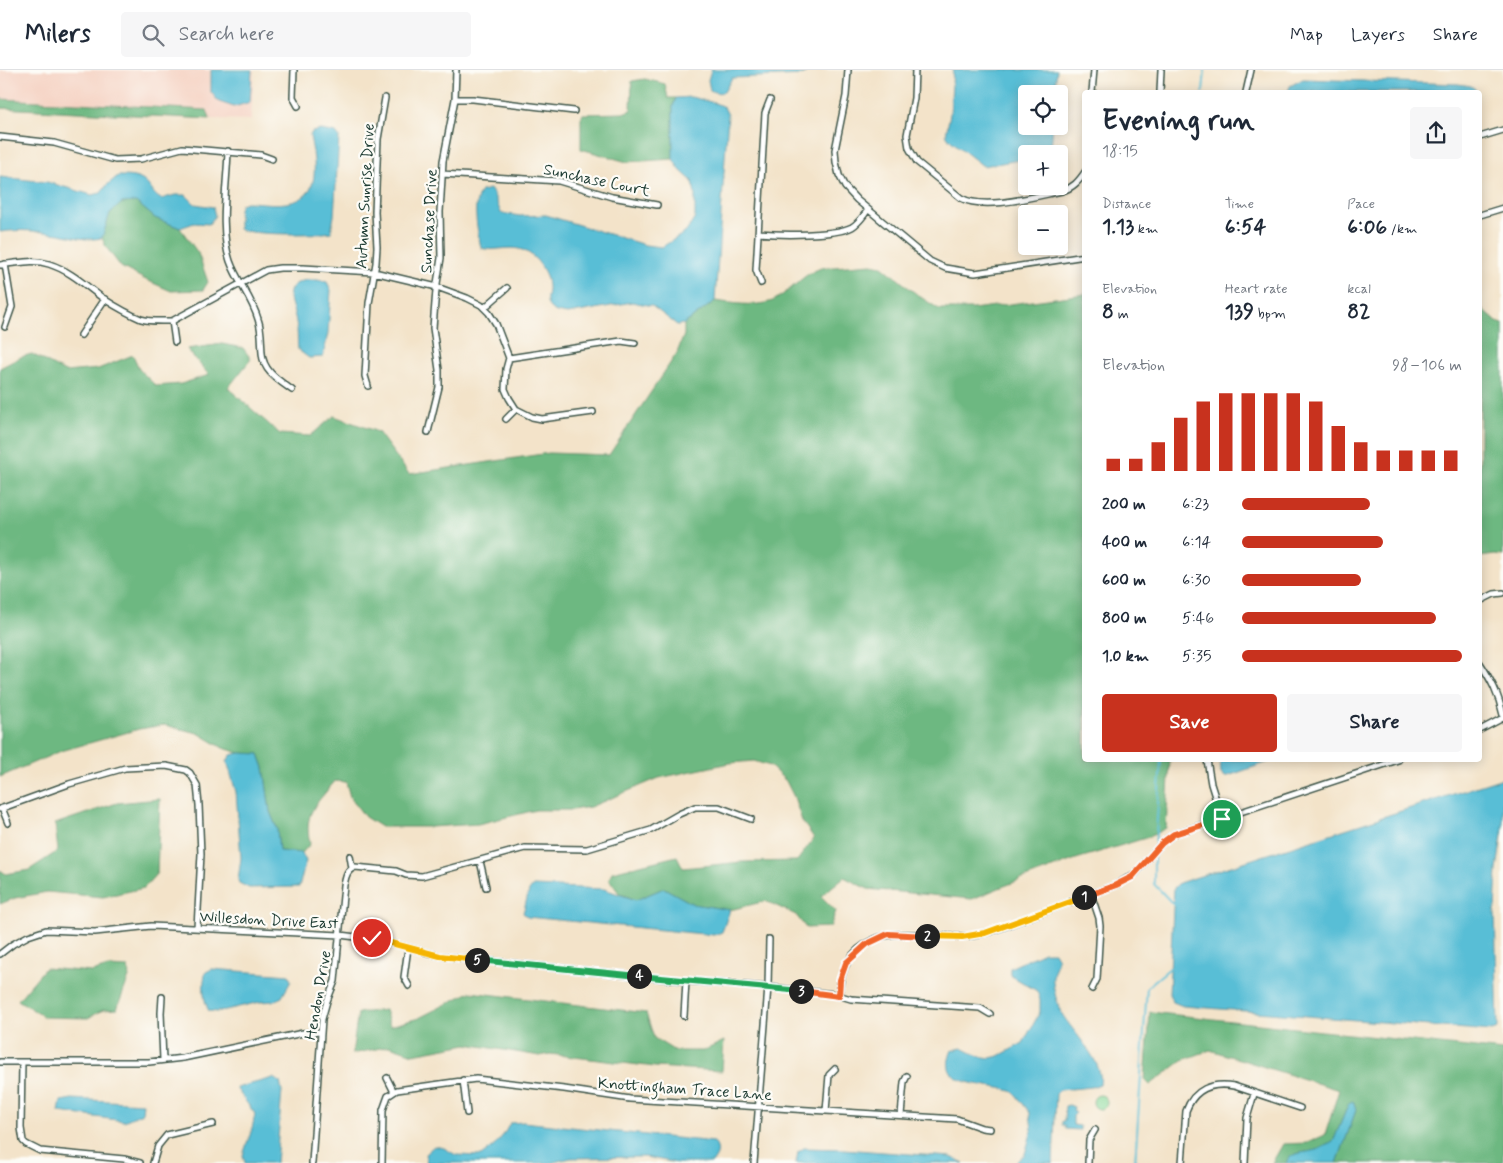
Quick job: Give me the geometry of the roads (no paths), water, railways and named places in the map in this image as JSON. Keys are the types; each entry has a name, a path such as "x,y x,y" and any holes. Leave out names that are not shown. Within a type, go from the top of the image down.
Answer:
{"street":[{"path":"294,70 293,97 298,106"},
{"name":"Sunchase Drive","path":"428,432 438,387 439,370 433,328 436,287 442,258 440,212 442,174 446,140 455,99 456,70"},
{"path":"848,70 846,96 836,144 836,162 845,187 868,210 930,261 944,268 971,273 1082,256"},
{"path":"915,70 914,98 907,135 910,152 919,164 964,200 972,203 988,204 1062,191 1072,187 1082,176"},
{"path":"1092,90 1094,70"},
{"path":"1160,90 1161,70"},
{"path":"1246,90 1251,70"},
{"name":"Autumn Sunrise Drive","path":"368,386 365,376 369,303 377,247 375,212 378,139 385,98"},
{"path":"455,99 474,99 574,110"},
{"path":"761,283 756,270 765,113 770,100"},
{"path":"1482,136 1503,130"},
{"path":"0,138 54,143 115,160 142,159 182,148 261,155 272,159"},
{"path":"228,151 224,231 230,260 234,272 242,284 259,320 262,336 262,355 267,368 276,379 292,390"},
{"name":"Sunchase Court","path":"442,174 560,181 612,197 657,204"},
{"path":"1482,213 1503,208"},
{"path":"759,234 785,235 842,230 856,224 868,210"},
{"path":"5,327 12,307 3,265 36,262 49,264 84,282 105,299 142,319 151,321 172,321 266,270 280,268 374,272 436,287 467,298 484,308 496,324 509,358 506,369 508,398 516,409 523,414 542,419 593,412"},
{"path":"484,308 507,288"},
{"path":"81,335 105,299"},
{"path":"172,321 175,342"},
{"path":"509,358 622,341 635,344"},
{"path":"506,419 516,409"},
{"path":"1482,600 1494,594 1503,593"},
{"path":"1482,666 1500,700 1503,717 1482,729"},
{"path":"1207,762 1211,784 1222,819"},
{"path":"839,996 840,980 846,963 859,950 876,938 888,934 962,937 977,935 1116,885 1132,877 1162,843 1180,831 1222,819 1392,762"},
{"path":"8,823 1,808 69,784 125,768 166,766 186,770 197,785 198,795 201,854 197,928"},
{"path":"350,856 353,868 396,871 406,875 422,876 533,847 587,848 651,830 695,807 719,807 751,819"},
{"path":"480,861 486,887"},
{"name":"Hendon Drive","path":"312,1163 324,1008 335,982 346,874 353,868"},
{"path":"1091,894 1100,926 1097,979 1092,989"},
{"name":"Willesdon Drive East","path":"0,954 28,936 46,930 95,932 151,926 340,935 380,940 440,956 686,981 768,987 839,996 851,1000 980,1008 990,1014"},
{"path":"754,1163 768,987 769,939"},
{"path":"408,948 404,977 409,986"},
{"path":"684,1016 686,981"},
{"path":"162,997 163,1060"},
{"path":"0,1062 102,1063 163,1060 183,1058 295,1035 321,1032"},
{"path":"22,1062 20,1128 26,1144 40,1151 124,1159 140,1163"},
{"path":"826,1111 828,1075 835,1069"},
{"path":"901,1115 904,1082 907,1076"},
{"path":"382,1163 383,1110 388,1096 394,1092 387,1078"},
{"name":"Knottingham Trace Lane","path":"394,1092 476,1078 630,1099 957,1120 990,1129"},
{"path":"462,1080 467,1114"},
{"path":"1182,1163 1188,1104 1199,1091 1209,1086 1225,1085 1300,1108"},
{"path":"1245,1163 1247,1118 1254,1094"},
{"path":"153,1163 158,1146 167,1135 213,1124"},
{"path":"1088,1163 1089,1140 1095,1130"}],"water":[{"path":"211,70 252,70 250,102 234,107 219,102 211,92"},
{"path":"711,70 809,70 804,75 732,78 724,92 719,93 710,90 708,80"},
{"path":"953,70 1057,70 1055,85 1018,85 1018,135 1052,135 1051,145 1018,145 1018,160 983,166 950,140 946,134 950,114"},
{"path":"1303,79 1458,84 1471,86 1476,90 1289,90 1290,86"},
{"path":"691,97 724,107 728,115 715,301 684,324 677,325 652,306 632,302 568,314 555,311 550,308 547,302 548,288 545,272 530,254 511,248 481,248 476,219 476,204 481,191 490,189 501,213 520,216 546,215 645,245 662,247 686,232 695,218 695,193 692,181 680,170 673,159 673,107 676,98"},
{"path":"321,130 336,133 339,137 334,216 331,232 284,234 239,229 239,209 241,204 246,202 286,203 298,200 306,195 314,178 314,157 310,136 312,132"},
{"path":"118,176 130,176 142,180 161,199 175,195 186,195 195,204 213,207 215,216 209,224 194,223 180,228 155,218 136,202 122,203 110,213 102,238 85,239 30,231 0,232 0,177 47,182 92,195 101,193"},
{"path":"306,280 327,282 331,290 328,333 323,357 309,358 298,350 297,325 290,291 298,283"},
{"path":"240,753 259,754 264,768 270,812 277,829 279,851 302,853 306,861 299,887 249,888 239,883 241,858 236,792 227,761 231,755"},
{"path":"1220,762 1268,762 1225,777 1221,773"},
{"path":"1503,778 1503,827 1497,870 1495,911 1498,1029 1492,1031 1183,1006 1173,1002 1169,994 1174,888 1179,883"},
{"path":"533,886 604,889 636,900 664,888 693,904 730,910 722,932 714,935 527,917 523,913 529,891"},
{"path":"1044,952 1054,952 1058,959 1053,981 1059,1007 1093,1057 1098,1067 1100,1084 1092,1087 1060,1090 1056,1094 1053,1163 1015,1163 1025,1154 1032,1130 1030,1113 1014,1092 970,1083 956,1078 949,1068 949,1060 952,1050 962,1048 978,1056 990,1058 999,1056 1023,1043 1040,1012 1040,1000 1037,991 1010,975 1010,968"},
{"path":"212,969 289,975 291,981 282,997 274,1001 260,1002 217,1012 209,1011 204,997 204,981 206,972"},
{"path":"273,1078 280,1082 282,1091 276,1163 245,1163 243,1155 255,1114 236,1088"},
{"path":"72,1099 143,1103 142,1113 124,1121 59,1112 61,1101"},
{"path":"1353,1101 1356,1110 1337,1163 1286,1163 1296,1154 1314,1151 1333,1142 1349,1103"},
{"path":"1065,1106 1074,1107 1073,1111 1076,1113 1073,1116 1073,1125 1080,1126 1080,1130 1065,1129 1065,1125 1062,1125"},
{"path":"523,1122 714,1142 718,1153 712,1163 677,1163 645,1157 571,1158 550,1163 427,1163 425,1154 434,1146 444,1148 456,1155 481,1156 494,1146 510,1123"},
{"path":"804,1148 951,1157 964,1163 796,1163 798,1152"}],"waterway":[{"path":"1203,90 1205,70"},
{"path":"1155,848 1161,762"},
{"path":"1154,855 1154,884 1174,905"},
{"path":"1135,1163 1147,987 1170,968"}]}
